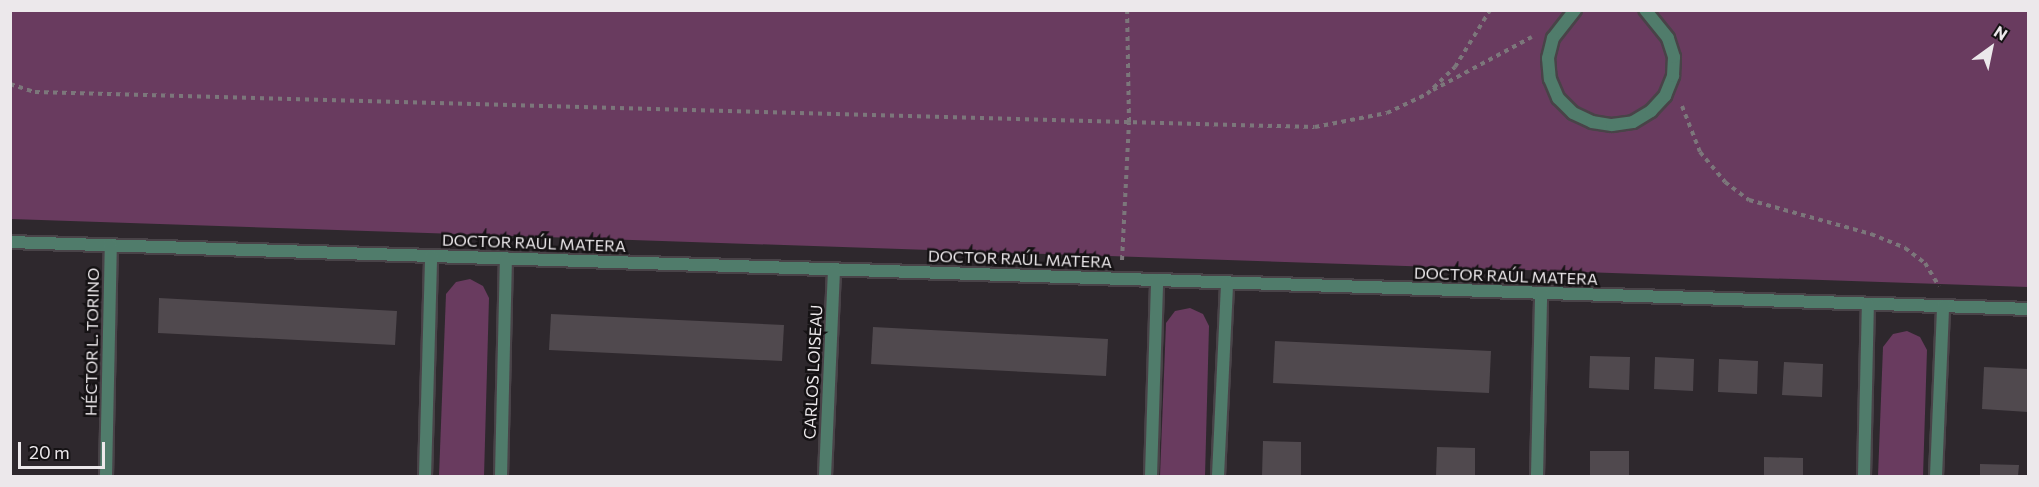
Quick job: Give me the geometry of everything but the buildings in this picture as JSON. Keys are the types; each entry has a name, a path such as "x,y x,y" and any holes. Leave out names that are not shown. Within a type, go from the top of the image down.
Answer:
{"street":[{"path":"1575,10 1564,20 1553,38 1548,58 1550,79 1558,98 1573,113 1592,122 1612,125 1633,122 1651,111 1665,96 1672,76 1674,57 1668,38 1645,10"},
{"name":"DOCTOR RAÚL MATERA","path":"10,242 2028,309"},
{"name":"HÉCTOR L. TORINO","path":"106,477 111,245"},
{"path":"425,477 431,256"},
{"path":"501,477 506,258"},
{"name":"CARLOS LOISEAU","path":"825,477 834,270"},
{"path":"1151,477 1157,280"},
{"path":"1218,477 1227,283"},
{"path":"1537,477 1541,293"},
{"path":"1864,477 1868,304"},
{"path":"1936,477 1943,306"}],"path":[{"path":"1121,279 1129,122 1127,10"},
{"path":"1427,94 1455,67 1490,10"},
{"path":"10,84 35,92 1314,127 1387,113 1564,20"},
{"path":"1672,76 1700,152 1725,182 1749,200 1871,234 1905,248 1925,263 1938,280 1943,306"}],"shaded area":[{"path":"11,11 2028,11 2028,287 11,219"},
{"path":"470,279 483,286 489,298 484,476 439,476 446,294 456,282"},
{"path":"1190,308 1203,314 1209,326 1205,476 1160,476 1166,323 1175,311"},
{"path":"1907,331 1920,337 1927,350 1923,476 1878,476 1883,347 1893,334"}]}
